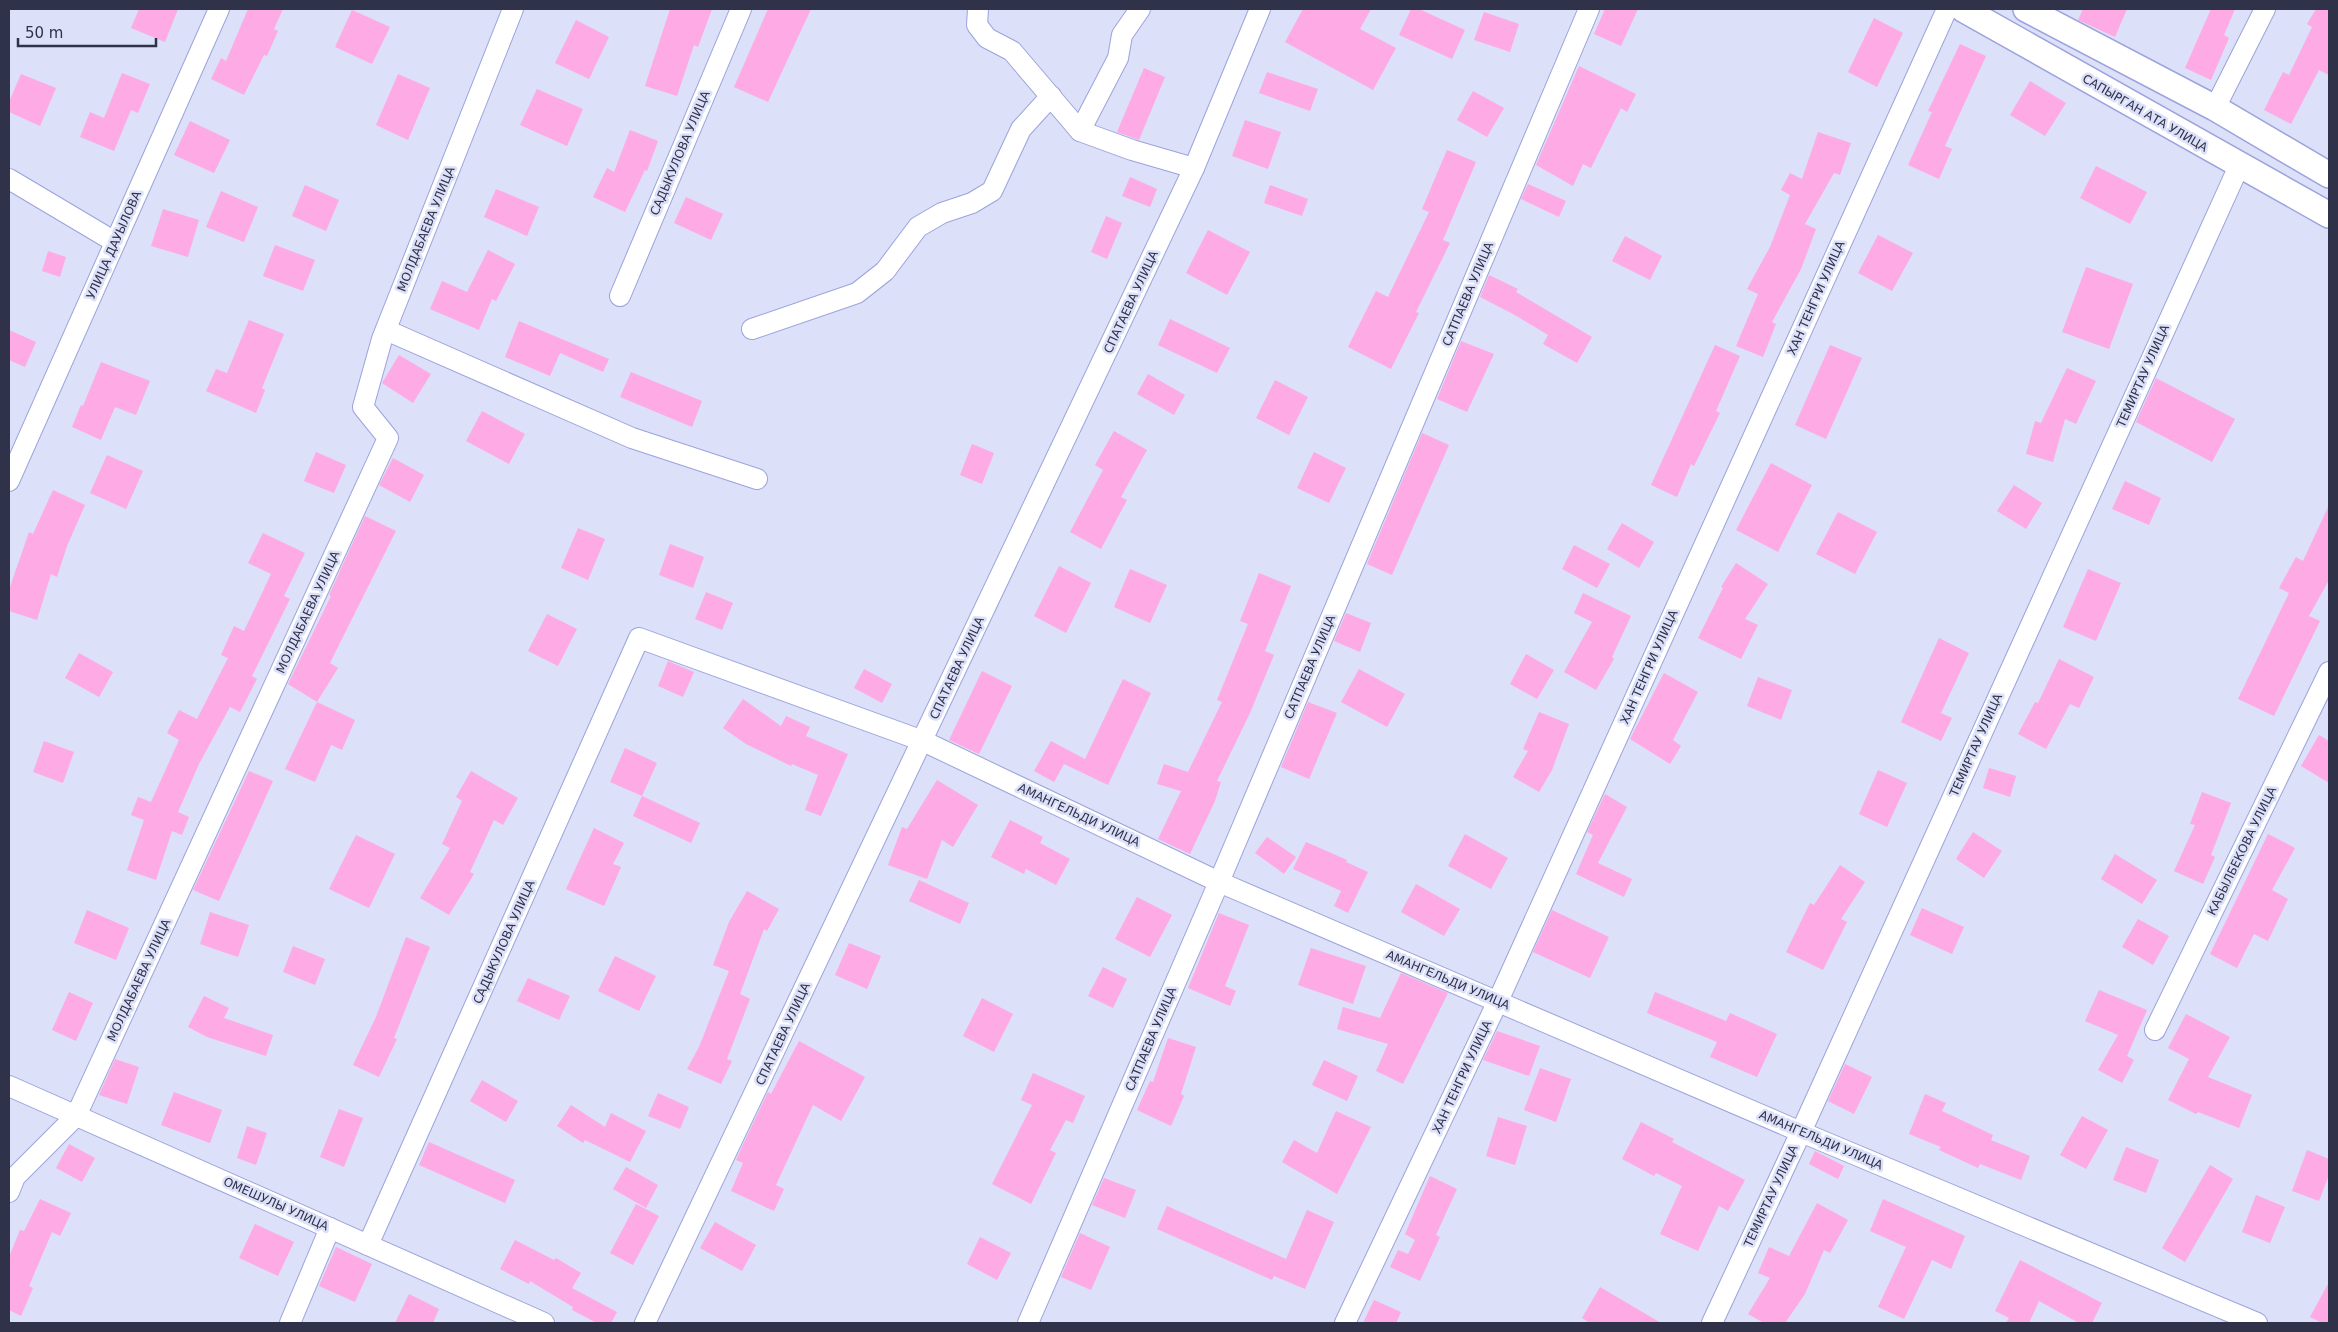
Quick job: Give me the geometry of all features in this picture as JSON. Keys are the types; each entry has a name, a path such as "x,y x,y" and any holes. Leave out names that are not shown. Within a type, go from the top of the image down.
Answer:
{"main road":[{"name":"САПЫРГАН АТА УЛИЦА","path":"1962,9 2329,215"},
{"path":"2026,9 2215,108 2329,176"}],"street":[{"name":"УЛИЦА ДАУЫЛОВА","path":"9,482 218,9"},
{"name":"МОЛДАБАЕВА УЛИЦА","path":"9,1192 15,1177 76,1116 388,438 362,407 386,330 514,9"},
{"name":"САДЫКУЛОВА УЛИЦА","path":"620,296 741,9"},
{"path":"978,9 976,25 987,38 1012,51 1080,130 1132,150 1194,168"},
{"path":"1080,130 1118,58 1122,35 1140,9"},
{"name":"СПАТАЕВА УЛИЦА","path":"645,1323 1194,168 1260,9"},
{"name":"САТПАЕВА УЛИЦА","path":"1028,1323 1219,882 1588,9"},
{"name":"ХАН ТЕНГРИ УЛИЦА","path":"1345,1323 1498,1001 1947,9"},
{"path":"2215,108 2265,9"},
{"path":"752,328 857,293 885,270 918,227 942,213 972,203 992,191 1022,129 1051,96"},
{"name":"ТЕМИРТАУ УЛИЦА","path":"1712,1323 1801,1132 2239,166"},
{"path":"9,178 115,242"},
{"path":"386,330 632,438 757,480"},
{"name":"САДЫКУЛОВА УЛИЦА","path":"368,1245 639,638"},
{"name":"АМАНГЕЛЬДИ УЛИЦА","path":"639,638 923,741 1219,882 1801,1132 2258,1323"},
{"name":"КАБЫЛБЕКОВА УЛИЦА","path":"2154,1030 2329,672"},
{"name":"ОМЕШУЛЫ УЛИЦА","path":"9,1086 544,1323"},
{"path":"290,1323 330,1228"}],"building":[{"path":"139,9 178,9 165,42 131,28"},
{"path":"248,9 283,9 274,29 278,31 267,56 264,55 244,95 211,79 221,58 226,61"},
{"path":"670,9 712,9 698,47 694,45 677,96 645,86"},
{"path":"768,9 811,9 768,102 734,87"},
{"path":"1303,9 1371,9 1360,29 1396,48 1373,90 1285,42"},
{"path":"1411,9 1419,9 1465,30 1452,59 1399,35"},
{"path":"1605,9 1638,9 1621,46 1594,34"},
{"path":"2083,9 2127,9 2115,37 2078,20"},
{"path":"2211,9 2235,9 2224,35 2229,38 2211,80 2185,68"},
{"path":"2316,9 2329,9 2329,75 2319,70 2291,124 2264,110 2283,72 2289,75 2312,27 2307,24"},
{"path":"352,10 390,27 372,64 335,47"},
{"path":"1484,12 1519,24 1510,52 1474,40"},
{"path":"1874,18 1903,33 1877,87 1848,72"},
{"path":"576,20 609,37 589,79 555,63"},
{"path":"1960,44 1986,56 1945,146 1952,149 1939,179 1908,165 1932,112 1928,111"},
{"path":"1579,66 1636,94 1627,112 1621,108 1591,168 1583,164 1573,186 1536,165"},
{"path":"1144,68 1165,77 1139,140 1117,132"},
{"path":"1267,72 1318,89 1310,111 1259,93"},
{"path":"122,73 150,84 138,113 131,110 114,151 80,137 90,112 104,118"},
{"path":"21,74 56,88 40,126 9,112 9,102"},
{"path":"398,74 430,88 408,140 376,125"},
{"path":"2030,81 2066,103 2045,136 2010,115"},
{"path":"537,89 583,109 567,146 520,125"},
{"path":"1473,91 1504,108 1487,137 1457,120"},
{"path":"1245,120 1281,132 1268,169 1232,156"},
{"path":"190,121 230,140 214,173 174,155"},
{"path":"630,130 658,141 647,171 645,170 625,212 593,197 607,168 614,172"},
{"path":"1818,132 1851,143 1840,175 1834,173 1805,224 1816,229 1801,269 1772,322 1776,324 1763,357 1736,346 1758,294 1747,289 1770,247 1790,195 1781,190 1790,173 1802,179"},
{"path":"1447,150 1476,162 1443,240 1450,243 1416,312 1419,313 1391,369 1348,347 1376,291 1388,297 1429,212 1422,209"},
{"path":"2096,166 2147,192 2130,224 2080,198"},
{"path":"1130,177 1157,189 1150,207 1122,196"},
{"path":"1528,184 1566,201 1559,217 1521,199"},
{"path":"305,185 339,200 326,231 292,216"},
{"path":"1270,185 1308,199 1302,216 1264,203"},
{"path":"496,189 539,207 527,236 484,217"},
{"path":"221,191 258,207 244,242 206,227"},
{"path":"686,197 723,214 711,240 674,223"},
{"path":"163,209 199,220 188,257 151,246"},
{"path":"1106,216 1122,223 1107,259 1091,252"},
{"path":"1208,230 1250,252 1227,295 1186,273"},
{"path":"1878,235 1913,253 1892,291 1858,273"},
{"path":"1625,236 1662,256 1650,280 1612,261"},
{"path":"275,245 315,260 303,291 263,276"},
{"path":"488,250 515,264 496,301 492,299 479,330 430,309 442,281 467,292"},
{"path":"48,251 66,257 60,277 42,271"},
{"path":"2086,267 2133,284 2109,349 2062,332"},
{"path":"1489,275 1518,289 1516,292 1592,337 1577,363 1543,344 1548,335 1480,297"},
{"path":"1170,319 1230,348 1217,373 1158,345"},
{"path":"249,320 284,334 262,388 265,390 256,413 206,391 216,369 227,373"},
{"path":"519,321 609,359 603,372 560,353 550,376 505,357"},
{"path":"9,330 36,342 25,367 9,360"},
{"path":"1461,341 1494,354 1467,412 1437,399"},
{"path":"1715,345 1740,356 1716,411 1720,413 1694,466 1691,464 1677,497 1651,485"},
{"path":"1830,345 1862,358 1826,439 1795,425"},
{"path":"399,355 431,374 413,403 382,383"},
{"path":"101,362 150,381 136,415 115,407 101,440 72,427"},
{"path":"2067,368 2096,381 2076,424 2065,419 2053,462 2026,454 2035,421 2041,423"},
{"path":"631,372 702,401 692,427 620,397"},
{"path":"1148,374 1185,395 1174,415 1137,394"},
{"path":"2156,378 2235,419 2212,462 2136,422"},
{"path":"1275,380 1308,397 1289,435 1256,418"},
{"path":"482,411 525,434 509,464 466,441"},
{"path":"1114,431 1147,450 1121,497 1127,500 1101,549 1070,532 1103,470 1095,465"},
{"path":"1422,433 1449,445 1392,575 1367,564"},
{"path":"972,444 994,453 982,484 960,475"},
{"path":"316,452 346,465 334,493 304,481"},
{"path":"1314,452 1346,468 1329,503 1297,488"},
{"path":"107,455 143,471 126,509 90,493"},
{"path":"393,458 424,475 410,502 379,485"},
{"path":"1771,463 1812,485 1778,552 1736,530"},
{"path":"2125,481 2161,498 2149,525 2112,509"},
{"path":"2014,485 2042,503 2026,529 1997,511"},
{"path":"53,490 85,505 67,546 57,577 51,574 37,620 9,611 9,590 29,532 33,534"},
{"path":"2329,505 2329,580 2309,616 2320,621 2274,716 2238,699 2289,593 2279,588 2296,557 2303,561"},
{"path":"1838,512 1877,532 1855,574 1816,554"},
{"path":"365,516 396,531 330,663 338,668 317,702 288,684 331,596 329,595"},
{"path":"1622,523 1654,542 1639,568 1607,549"},
{"path":"578,528 605,539 588,580 561,568"},
{"path":"263,533 305,553 284,596 290,599 252,676 257,679 240,712 230,707 199,764 178,812 189,817 182,835 172,831 156,880 127,870 144,820 131,815 138,797 151,802 179,740 167,733 179,710 197,719 228,658 221,655 234,626 244,631 271,574 248,563"},
{"path":"670,544 704,557 693,588 659,575"},
{"path":"1574,545 1610,564 1597,588 1562,569"},
{"path":"1736,563 1768,584 1745,619 1758,625 1741,659 1698,638 1723,588 1721,587"},
{"path":"1059,566 1091,583 1066,633 1034,616"},
{"path":"1130,569 1167,585 1150,623 1114,607"},
{"path":"2088,569 2121,583 2096,641 2063,627"},
{"path":"1259,573 1291,586 1265,651 1274,655 1250,713 1217,781 1221,782 1215,801 1190,854 1158,839 1181,791 1157,784 1164,764 1188,772 1222,702 1217,700 1248,624 1240,621"},
{"path":"706,592 733,603 722,630 695,619"},
{"path":"1583,593 1631,616 1612,657 1614,659 1596,690 1564,672 1592,622 1574,613"},
{"path":"1346,613 1371,623 1360,652 1334,641"},
{"path":"547,614 577,629 558,666 528,651"},
{"path":"1939,638 1969,653 1941,713 1952,718 1941,741 1901,722"},
{"path":"79,653 113,672 99,697 65,678"},
{"path":"1526,654 1554,670 1537,699 1510,684"},
{"path":"2059,659 2094,677 2079,708 2070,704 2046,749 2018,734 2035,702 2038,703"},
{"path":"668,661 694,672 683,697 658,686"},
{"path":"864,669 892,684 882,703 854,688"},
{"path":"1359,669 1405,694 1387,727 1341,702"},
{"path":"982,671 1012,686 979,754 949,740"},
{"path":"1664,673 1698,692 1673,740 1681,746 1670,764 1630,739"},
{"path":"1758,677 1792,690 1781,720 1747,706"},
{"path":"1123,679 1151,693 1108,785 1064,764 1054,782 1034,771 1051,741 1085,759"},
{"path":"743,699 781,726 786,716 810,727 806,736 848,754 821,816 805,810 818,775 792,764 791,766 746,744 723,728"},
{"path":"317,702 355,720 342,750 331,745 315,782 285,769"},
{"path":"1308,702 1337,713 1309,779 1281,767"},
{"path":"1539,712 1569,724 1552,770 1539,792 1513,777 1528,751 1523,749"},
{"path":"2319,735 2329,741 2329,783 2301,766"},
{"path":"44,741 74,752 63,783 33,772"},
{"path":"625,748 657,763 642,796 610,782"},
{"path":"1989,768 2016,776 2010,797 1983,788"},
{"path":"1878,770 1907,783 1887,827 1859,814"},
{"path":"249,771 273,781 219,901 193,890"},
{"path":"471,771 518,798 503,825 494,820 470,872 474,874 449,915 420,898 450,848 442,844 462,801 456,797"},
{"path":"937,780 978,805 953,847 942,840 927,879 888,865 902,827 907,829"},
{"path":"2202,792 2231,803 2211,855 2215,857 2203,884 2174,871 2195,825 2190,824"},
{"path":"1605,794 1627,807 1598,863 1632,879 1624,897 1576,874 1593,835 1587,832"},
{"path":"642,796 700,823 691,843 633,816"},
{"path":"1010,820 1043,837 1040,843 1070,859 1056,885 1026,869 1024,874 991,857"},
{"path":"594,828 624,843 613,864 621,867 604,906 566,889"},
{"path":"1973,832 2002,851 1984,878 1956,859"},
{"path":"1465,834 1508,858 1491,889 1448,866"},
{"path":"2268,834 2295,848 2272,890 2288,899 2268,941 2254,934 2237,968 2210,954"},
{"path":"356,835 395,854 369,908 329,889"},
{"path":"1267,837 1296,857 1284,874 1255,853"},
{"path":"1306,842 1347,860 1346,862 1368,872 1348,913 1334,906 1341,891 1293,869"},
{"path":"2115,854 2157,880 2142,904 2101,879"},
{"path":"1840,865 1865,882 1841,919 1847,922 1823,970 1786,952 1810,903 1814,905"},
{"path":"919,880 969,903 960,924 909,901"},
{"path":"1416,884 1460,909 1444,936 1401,912"},
{"path":"747,891 779,909 767,931 764,929 740,994 750,999 727,1059 732,1061 721,1084 687,1069 699,1047 729,971 713,965 729,922"},
{"path":"1137,897 1172,915 1150,957 1115,939"},
{"path":"1922,908 1964,927 1952,954 1910,935"},
{"path":"87,910 129,928 116,960 74,943"},
{"path":"1552,910 1609,937 1590,978 1533,952"},
{"path":"210,912 249,925 238,957 200,944"},
{"path":"1219,913 1249,925 1225,986 1236,991 1230,1006 1188,988"},
{"path":"2138,919 2169,936 2153,965 2122,947"},
{"path":"406,937 430,947 394,1038 397,1039 379,1077 353,1065 376,1017"},
{"path":"849,943 881,956 867,989 835,975"},
{"path":"293,946 325,959 315,985 283,972"},
{"path":"1311,948 1366,966 1353,1004 1298,985"},
{"path":"615,956 656,976 639,1011 598,991"},
{"path":"1103,967 1127,979 1113,1008 1088,996"},
{"path":"1401,973 1448,993 1403,1084 1376,1071 1388,1044 1337,1029 1343,1007 1380,1018"},
{"path":"528,978 570,996 559,1020 517,1001"},
{"path":"2099,990 2147,1010 2127,1056 2134,1060 2122,1083 2098,1070 2118,1035 2085,1021"},
{"path":"69,992 93,1003 76,1041 52,1030"},
{"path":"1655,992 1726,1021 1730,1013 1777,1034 1757,1077 1710,1057 1717,1042 1647,1013"},
{"path":"204,996 229,1008 224,1018 273,1035 266,1056 207,1037 188,1027"},
{"path":"982,998 1013,1014 994,1052 963,1036"},
{"path":"2186,1014 2230,1037 2208,1077 2252,1095 2239,1128 2198,1112 2196,1114 2168,1100 2189,1059 2168,1048"},
{"path":"1497,1031 1540,1046 1529,1076 1483,1060"},
{"path":"1168,1038 1196,1047 1181,1094 1184,1096 1171,1126 1137,1110 1150,1081 1153,1082"},
{"path":"799,1041 865,1077 841,1121 813,1105 776,1185 784,1189 774,1211 731,1191 743,1163 736,1160 768,1092 771,1094"},
{"path":"115,1059 139,1067 127,1104 99,1095"},
{"path":"1324,1060 1358,1076 1347,1101 1312,1085"},
{"path":"1845,1064 1872,1077 1854,1114 1828,1101"},
{"path":"1540,1068 1571,1079 1556,1122 1524,1110"},
{"path":"1033,1073 1085,1096 1073,1123 1066,1120 1050,1150 1056,1153 1031,1204 992,1184 1032,1105 1021,1100"},
{"path":"482,1080 518,1101 506,1122 470,1101"},
{"path":"174,1092 222,1110 210,1143 161,1125"},
{"path":"658,1093 689,1107 680,1129 648,1116"},
{"path":"1925,1094 1946,1103 1942,1111 1993,1135 1991,1140 2030,1156 2021,1180 1980,1164 1978,1168 1939,1150 1941,1147 1909,1134"},
{"path":"571,1105 605,1127 611,1113 646,1131 630,1162 585,1140 583,1143 557,1126"},
{"path":"339,1109 363,1118 344,1167 320,1157"},
{"path":"1336,1111 1371,1127 1337,1194 1282,1162 1294,1140 1317,1153"},
{"path":"2082,1116 2108,1130 2086,1169 2060,1155"},
{"path":"1498,1117 1527,1126 1515,1165 1486,1156"},
{"path":"1641,1122 1674,1139 1672,1142 1745,1180 1728,1211 1719,1206 1698,1251 1660,1234 1682,1186 1656,1173 1654,1176 1622,1159"},
{"path":"247,1126 267,1133 256,1165 237,1158"},
{"path":"429,1142 515,1180 505,1203 419,1165"},
{"path":"69,1144 95,1158 82,1182 56,1168"},
{"path":"2126,1147 2159,1160 2146,1193 2113,1180"},
{"path":"2307,1150 2329,1159 2329,1175 2319,1201 2292,1191"},
{"path":"1815,1151 1844,1166 1838,1179 1809,1164"},
{"path":"2210,1165 2233,1179 2185,1262 2162,1248"},
{"path":"626,1167 658,1185 646,1208 613,1189"},
{"path":"1430,1176 1457,1189 1436,1235 1440,1237 1420,1281 1390,1267 1398,1250 1408,1254 1415,1240 1405,1234"},
{"path":"1104,1178 1136,1190 1125,1218 1092,1205"},
{"path":"2256,1195 2285,1207 2270,1243 2242,1232"},
{"path":"40,1199 71,1213 60,1236 52,1232 29,1286 33,1288 21,1316 9,1310 9,1257 20,1230 24,1231"},
{"path":"1883,1199 1965,1236 1951,1269 1932,1260 1904,1319 1878,1307 1906,1247 1870,1231"},
{"path":"1817,1203 1848,1220 1830,1253 1824,1250 1805,1294 1785,1323 1764,1323 1748,1314 1770,1278 1758,1273 1769,1247 1789,1256"},
{"path":"636,1204 659,1216 633,1265 610,1253"},
{"path":"1167,1206 1286,1259 1307,1210 1334,1222 1305,1289 1274,1276 1272,1280 1157,1229"},
{"path":"715,1222 756,1245 742,1271 700,1248"},
{"path":"255,1224 294,1242 278,1276 239,1258"},
{"path":"1080,1233 1110,1247 1091,1290 1061,1277"},
{"path":"980,1237 1011,1253 997,1280 967,1264"},
{"path":"515,1240 554,1260 556,1258 581,1273 572,1288 617,1312 611,1323 597,1323 572,1310 573,1307 530,1281 529,1284 500,1269"},
{"path":"336,1247 372,1264 355,1302 319,1286"},
{"path":"2020,1260 2102,1303 2092,1323 2079,1323 2039,1301 2029,1323 2006,1323 2009,1318 1995,1311"},
{"path":"2329,1282 2329,1323 2322,1323 2310,1317"},
{"path":"1600,1287 1661,1323 1590,1323 1582,1318"},
{"path":"409,1294 439,1309 433,1323 395,1323"},
{"path":"1374,1300 1401,1312 1396,1323 1363,1323"}]}
